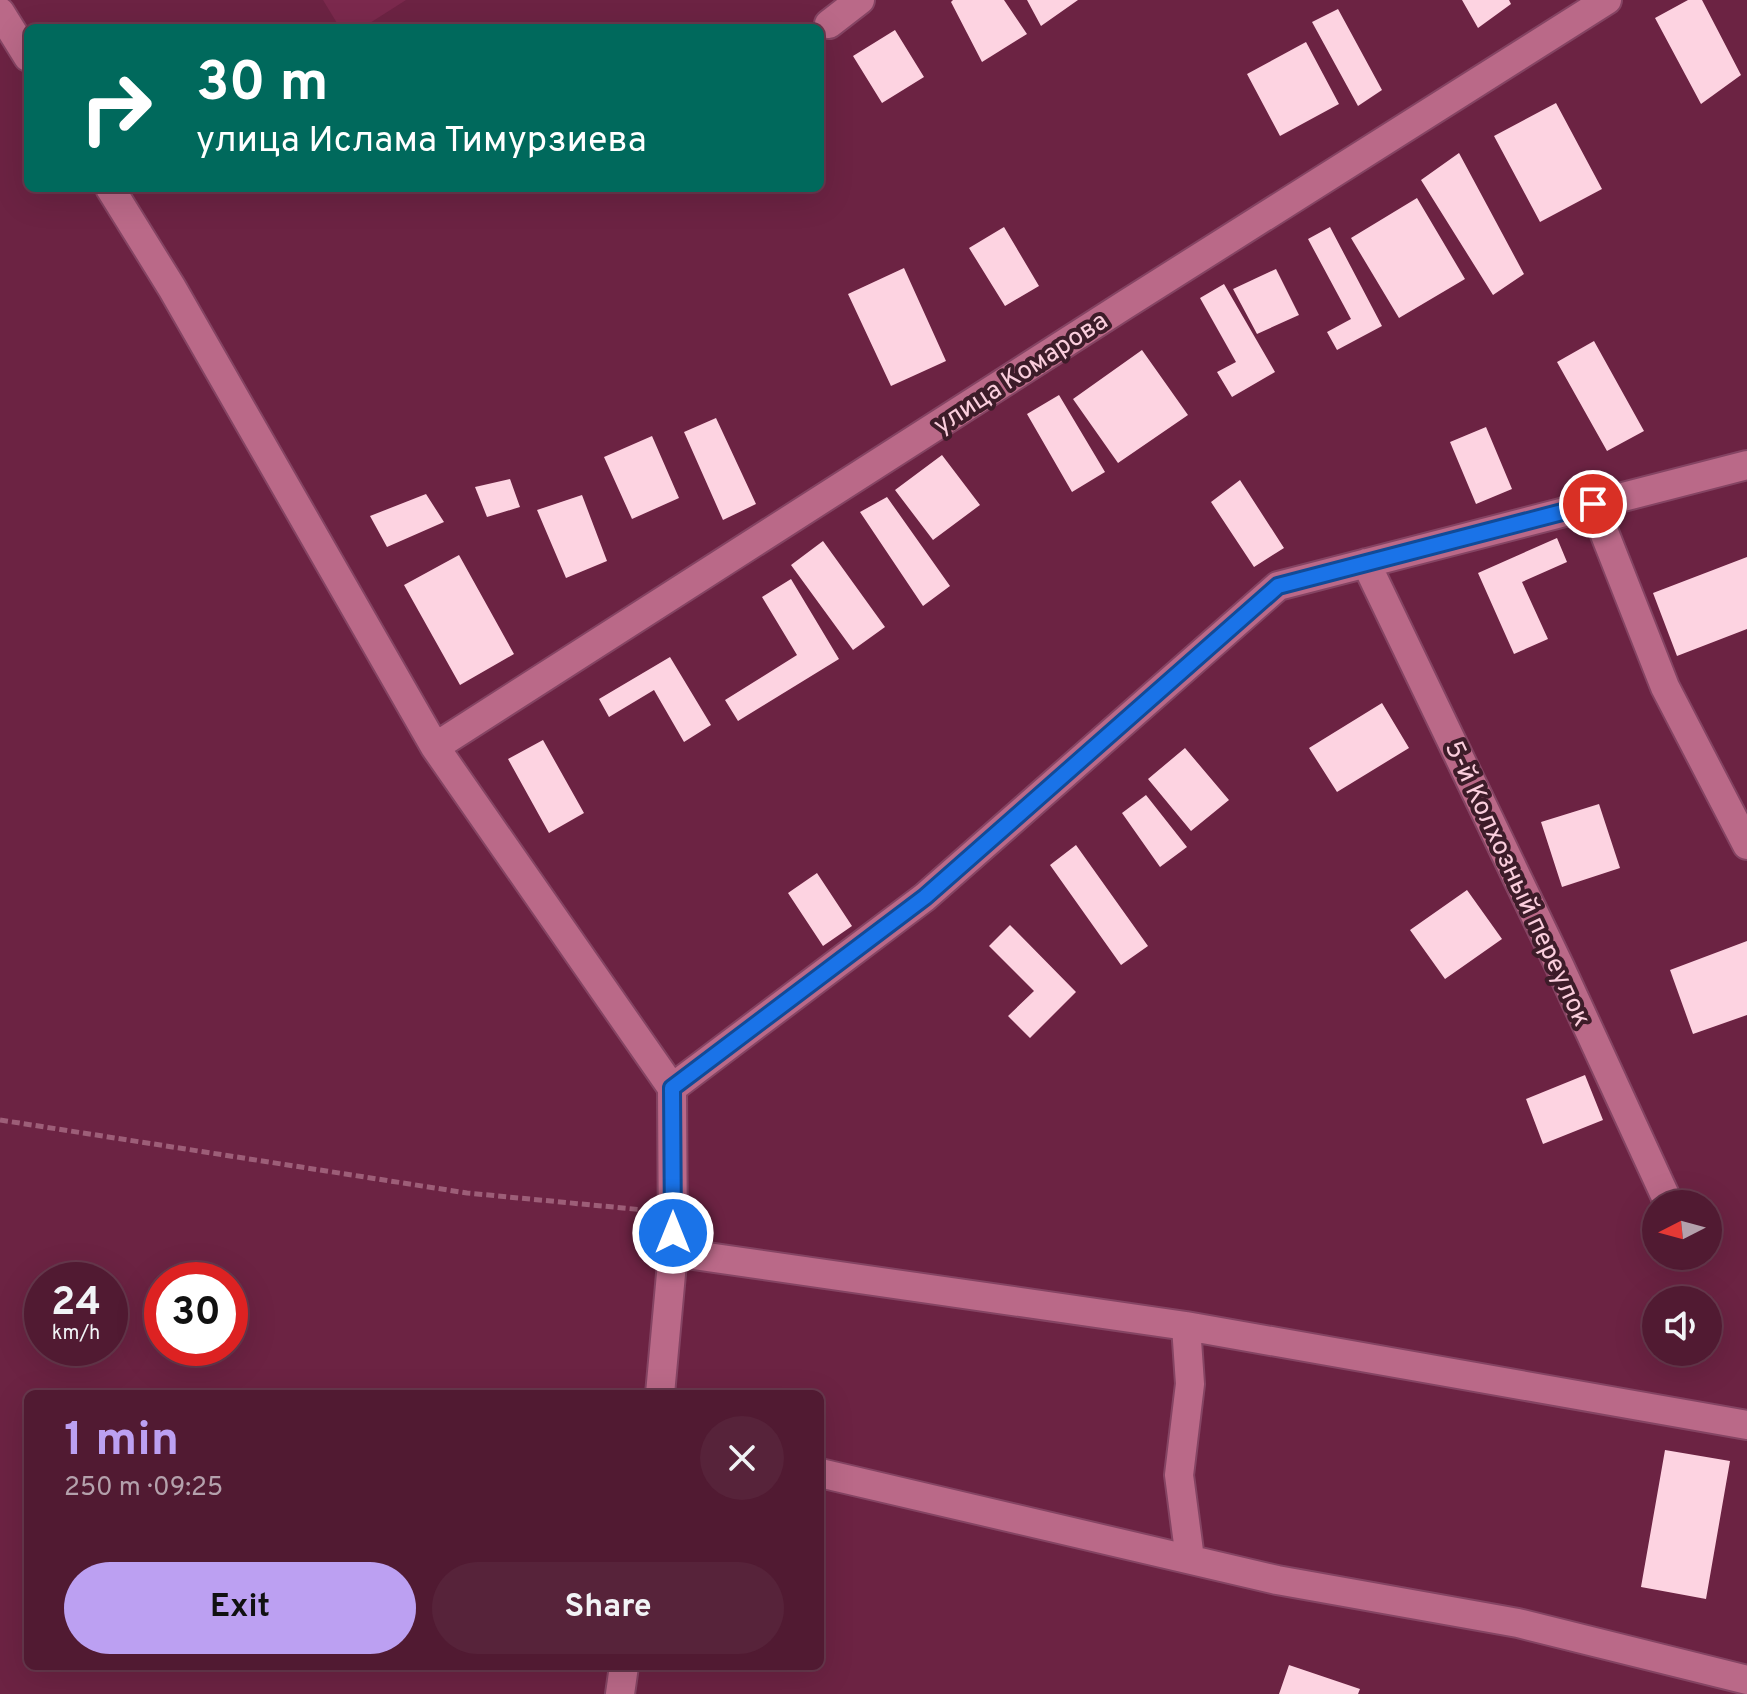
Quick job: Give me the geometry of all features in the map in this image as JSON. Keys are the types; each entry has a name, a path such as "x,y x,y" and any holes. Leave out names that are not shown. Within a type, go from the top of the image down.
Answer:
{"street":[{"path":"829,24 860,0"},
{"name":"улица Комарова","path":"435,747 1607,0"},
{"path":"0,12 24,51"},
{"path":"112,192 172,288 435,747 672,1088 673,1252 660,1390"},
{"path":"672,1088 925,897 1278,586 1747,465"},
{"path":"1593,504 1665,687 1747,845"},
{"name":"5-й Колхозный переулок","path":"1366,563 1560,967 1663,1190"},
{"path":"673,1252 1186,1326 1747,1425"},
{"path":"1186,1326 1190,1384 1179,1475 1190,1559"},
{"path":"824,1474 1277,1580 1518,1623 1747,1680"},
{"path":"620,1694 623,1670"}],"path":[{"path":"0,1120 467,1193 673,1213"}],"shaded area":[{"path":"323,0 406,0 368,24 338,24"}],"building":[{"path":"1004,0 1027,34 982,62 951,2"},
{"path":"1027,0 1078,0 1041,26"},
{"path":"1462,0 1509,0 1511,4 1478,28"},
{"path":"1688,0 1702,0 1741,75 1701,104 1655,18"},
{"path":"1338,9 1382,90 1358,106 1312,22"},
{"path":"895,30 924,77 882,103 853,56"},
{"path":"1306,42 1339,104 1280,136 1247,74"},
{"path":"1556,103 1602,189 1540,222 1494,136"},
{"path":"1459,153 1524,274 1493,295 1421,180"},
{"path":"1417,198 1465,279 1399,318 1351,238"},
{"path":"1004,227 1039,286 1005,306 969,248"},
{"path":"1330,227 1382,326 1337,350 1327,332 1351,319 1308,239"},
{"path":"904,268 946,361 891,386 848,294"},
{"path":"1276,269 1299,315 1257,334 1233,289"},
{"path":"1224,284 1275,372 1232,397 1217,372 1236,362 1200,298"},
{"path":"1594,341 1644,431 1607,451 1557,362"},
{"path":"1142,350 1188,415 1118,463 1073,399"},
{"path":"1059,395 1105,472 1072,492 1027,414"},
{"path":"716,418 756,504 723,520 684,432"},
{"path":"1486,427 1512,489 1476,504 1450,442"},
{"path":"652,436 679,498 632,519 604,457"},
{"path":"942,455 980,505 933,540 895,490"},
{"path":"510,479 520,507 487,517 475,487"},
{"path":"1240,480 1284,548 1254,567 1211,502"},
{"path":"426,494 444,522 387,547 370,516"},
{"path":"582,495 607,561 566,578 537,510"},
{"path":"887,497 950,586 923,606 860,512"},
{"path":"1557,538 1567,562 1522,582 1548,639 1514,654 1478,573"},
{"path":"823,541 885,627 853,650 791,565"},
{"path":"459,555 514,654 460,685 404,585"},
{"path":"1747,557 1747,629 1677,656 1653,593"},
{"path":"791,579 839,659 738,721 725,700 797,655 762,597"},
{"path":"670,657 711,725 684,742 654,690 609,717 599,699"},
{"path":"1382,703 1409,748 1337,792 1309,748"},
{"path":"543,740 584,813 549,833 508,759"},
{"path":"1185,748 1229,800 1191,831 1148,779"},
{"path":"1146,795 1187,847 1160,867 1122,813"},
{"path":"1599,804 1620,868 1562,887 1541,822"},
{"path":"1076,845 1148,946 1121,965 1050,865"},
{"path":"817,873 852,926 823,946 788,893"},
{"path":"1467,890 1502,939 1445,979 1410,930"},
{"path":"1010,925 1076,992 1030,1038 1008,1016 1034,991 989,946"},
{"path":"1747,941 1747,1015 1693,1034 1670,970"},
{"path":"1585,1075 1603,1120 1543,1144 1526,1099"},
{"path":"1665,1450 1730,1461 1706,1599 1641,1587"},
{"path":"1289,1665 1360,1689 1358,1694 1279,1694"}],"route":[{"path":"673,1233 672,1088 925,897 1278,586 1593,504"}]}
